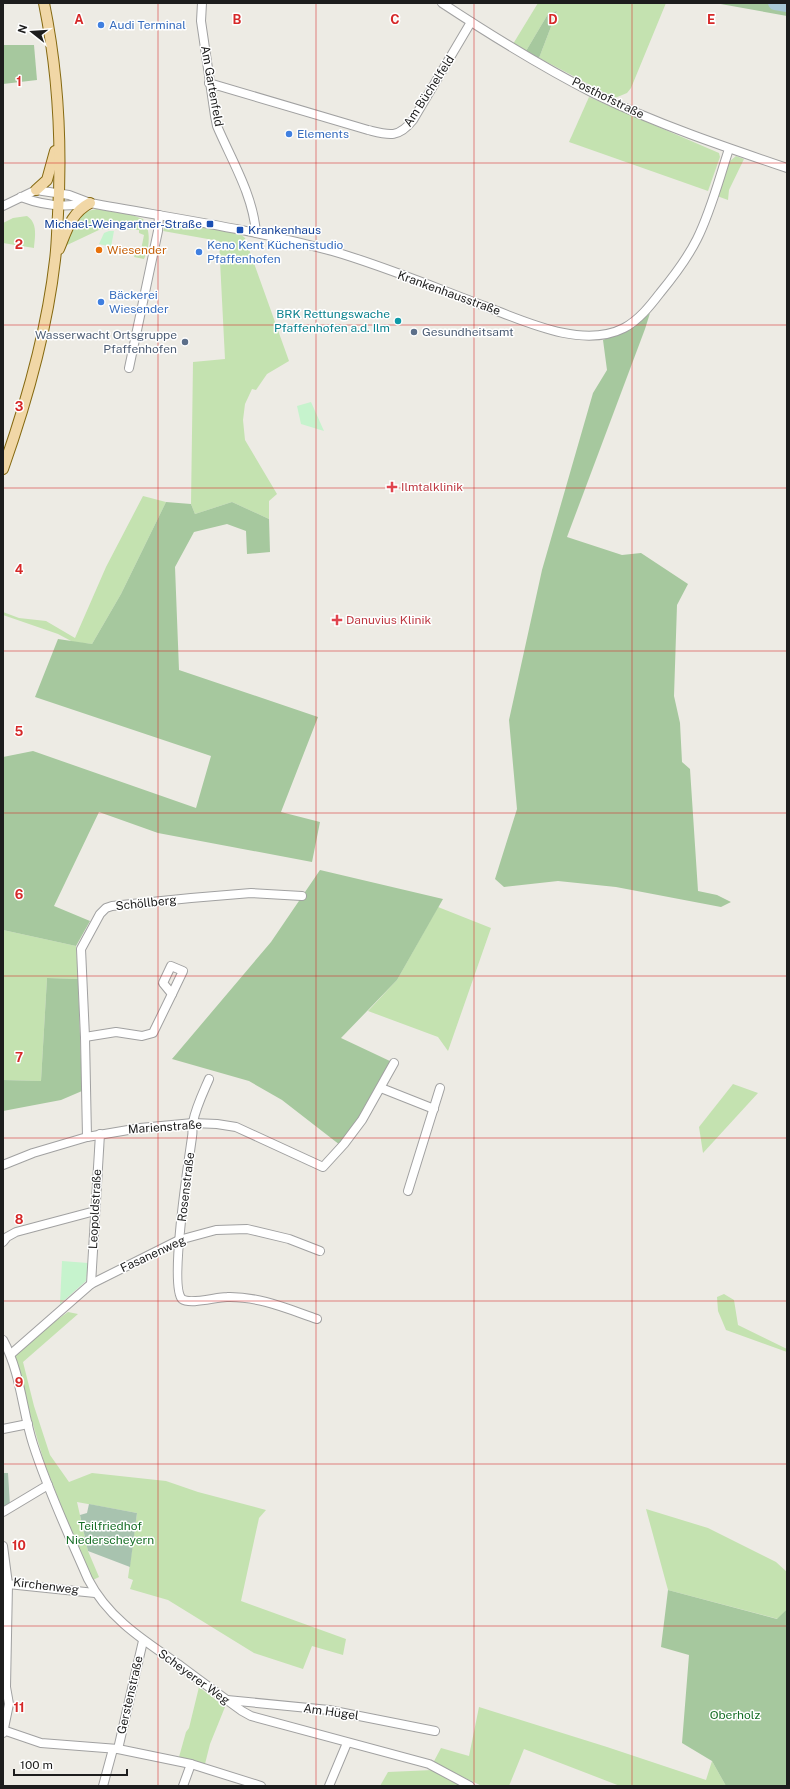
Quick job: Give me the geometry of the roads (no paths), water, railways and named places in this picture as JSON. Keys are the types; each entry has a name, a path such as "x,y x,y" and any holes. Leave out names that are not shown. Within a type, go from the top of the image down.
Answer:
{"main road":[{"path":"3,468 31,384 56,258 59,193 59,135 53,59 44,3"},
{"path":"36,190 44,184 49,176 59,135"},
{"path":"56,258 69,223 78,210 90,203"}],"street":[{"name":"Am Gartenfeld","path":"202,3 201,21 209,83 217,126 250,201 254,214 256,233"},
{"name":"Posthofstraße","path":"442,3 510,48 594,93 684,132 729,149 787,168"},
{"name":"Am Büchelfeld","path":"209,83 368,130 392,135 400,133 407,128 413,120 471,22"},
{"name":"Krankenhausstraße","path":"36,190 80,198 90,203 256,233 332,251 557,331 578,335 598,335 616,331 632,323 648,308 680,268 692,249 703,226 729,149"},
{"path":"3,206 36,190"},
{"name":"Krankenhausstraße","path":"21,197 58,206 73,207 90,203"},
{"path":"128,368 158,231 159,215"},
{"name":"Schöllberg","path":"87,1137 85,1037 81,950 100,914 106,908 245,893 302,896"},
{"path":"85,1037 116,1032 148,1035 153,1033 172,994"},
{"path":"394,1063 380,1088 434,1109"},
{"name":"Rosenstraße","path":"209,1079 193,1123 193,1135 184,1192 179,1240 179,1272 182,1298 192,1302 226,1297 246,1298 268,1303 318,1319"},
{"name":"Marienstraße","path":"3,1165 33,1153 100,1134 140,1128 193,1123 217,1124 236,1127 323,1167 344,1144 362,1120 380,1088"},
{"path":"408,1191 440,1088"},
{"name":"Leopoldstraße","path":"91,1284 100,1134"},
{"path":"3,1242 7,1237 16,1232 95,1211"},
{"name":"Fasanenweg","path":"10,1354 91,1284 179,1240 216,1230 247,1229 289,1240 320,1251"},
{"name":"Scheyerer Weg","path":"3,1340 16,1371 28,1424 48,1485 95,1593 115,1616 143,1641 242,1711 261,1720 429,1764 470,1786"},
{"path":"3,1429 28,1424"},
{"path":"3,1512 48,1485"},
{"name":"Kirchenweg","path":"3,1546 8,1584 95,1593"},
{"path":"8,1584 6,1687 9,1704 3,1731 28,1740 55,1745 115,1749 191,1764 261,1786"},
{"name":"Gerstenstraße","path":"103,1786 115,1749 143,1641"},
{"name":"Am Hügel","path":"227,1700 329,1710 435,1731"},
{"path":"329,1786 347,1743"},
{"path":"182,1786 191,1764"}],"waterway":[{"path":"775,3 787,5"}],"place":[{"name":"Audi Terminal","path":"101,25"},
{"name":"Elements","path":"289,134"},
{"name":"Michael-Weingartner-Straße","path":"210,224"},
{"name":"Krankenhaus","path":"240,230"},
{"name":"Wiesender","path":"99,250"},
{"name":"Keno Kent Küchenstudio Pfaffenhofen","path":"199,252"},
{"name":"Bäckerei Wiesender","path":"101,302"},
{"name":"BRK Rettungswache Pfaffenhofen a.d. Ilm","path":"398,321"},
{"name":"Gesundheitsamt","path":"414,332"},
{"name":"Wasserwacht Ortsgruppe Pfaffenhofen","path":"185,342"},
{"name":"Ilmtalklinik","path":"392,487"},
{"name":"Danuvius Klinik","path":"337,620"}],"park label":[{"name":"Teilfriedhof Niederscheyern","path":"110,1533"},
{"name":"Oberholz","path":"735,1715"}]}
